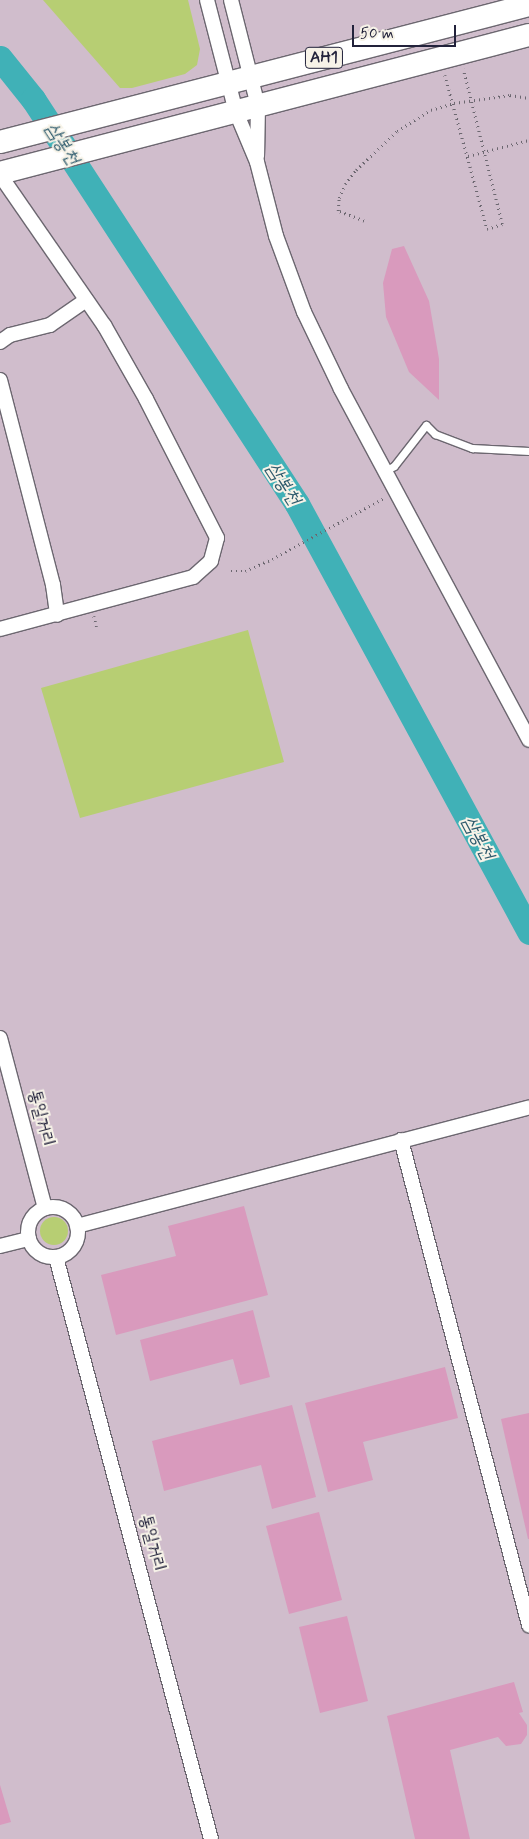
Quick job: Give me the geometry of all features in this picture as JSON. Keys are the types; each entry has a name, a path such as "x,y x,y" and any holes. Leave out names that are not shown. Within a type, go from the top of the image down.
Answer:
{"main road":[{"name":"AH1","path":"0,142 529,4"},
{"name":"AH1","path":"0,174 529,35"}],"street":[{"path":"207,0 236,112 257,162 276,236 304,312 385,471 529,740"},
{"path":"231,0 258,106 257,162"},
{"path":"0,174 86,300 146,399 218,538 211,561 192,577 0,629"},
{"path":"0,342 10,335 50,325 86,300"},
{"path":"0,380 52,584 57,615"},
{"name":"통일거리","path":"0,1038 45,1208"},
{"path":"77,1226 529,1107"},
{"path":"402,1140 529,1625"},
{"path":"45,1208 65,1210 77,1226 74,1246 56,1257 39,1253 29,1239 31,1220 45,1208"},
{"path":"0,1246 29,1239"},
{"name":"통일거리","path":"56,1257 211,1839"}],"lane":[{"path":"385,471 394,466 426,425 435,434 472,448 529,451"}],"path":[{"path":"450,56 470,99 502,224 487,228 452,103 450,56"},
{"path":"364,221 338,211 345,184 371,153 397,131 431,110 452,103 470,99 510,95 529,98"},
{"path":"468,156 529,140"},
{"path":"230,571 245,572 390,495"}],"shaded area":[{"path":"0,0 529,0 529,1839 0,1839"}],"green space":[{"path":"43,0 188,0 200,49 197,65 185,74 132,88 120,88"},
{"path":"248,630 284,762 80,818 41,688"},
{"path":"54,1217 64,1221 68,1231 64,1241 54,1245 44,1241 40,1231 44,1221"}],"building":[{"path":"404,246 429,301 439,359 439,400 409,372 386,317 383,283 392,249"},
{"path":"244,1206 268,1295 116,1335 101,1275 176,1256 168,1226"},
{"path":"253,1310 270,1377 240,1385 233,1359 150,1381 140,1340"},
{"path":"445,1367 458,1418 363,1442 373,1480 328,1492 305,1403"},
{"path":"292,1405 316,1497 272,1509 261,1465 164,1491 152,1441"},
{"path":"529,1413 529,1539 528,1539 501,1419"},
{"path":"319,1512 342,1600 289,1614 266,1526"},
{"path":"347,1616 368,1701 320,1713 299,1627"},
{"path":"514,1682 523,1712 519,1713 527,1725 527,1735 521,1744 506,1746 498,1737 450,1750 470,1839 415,1839 387,1716"},
{"path":"0,1785 11,1822 0,1825"}],"waterway":[{"name":"삼봉천","path":"0,58 33,99 297,504 529,932"}]}
